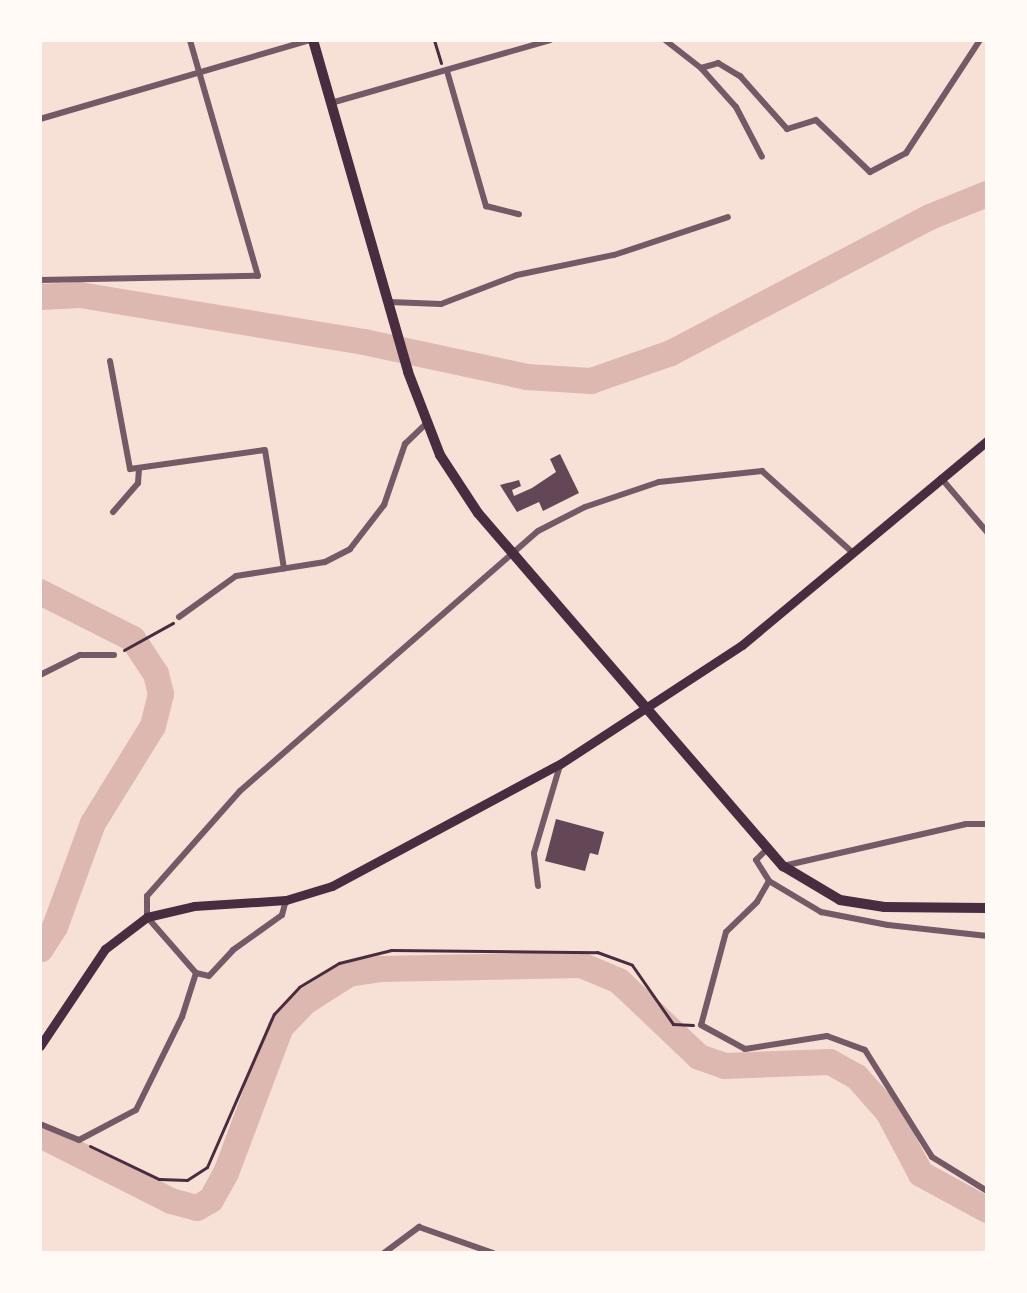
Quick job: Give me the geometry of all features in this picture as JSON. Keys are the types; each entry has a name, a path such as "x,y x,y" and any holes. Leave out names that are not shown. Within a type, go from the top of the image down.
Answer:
{"highway":[{"path":"312,40 408,372 427,423 440,455 510,553 783,866 840,900 884,907 987,908"}],"main road":[{"path":"40,1046 105,949 147,917 194,906 286,900 332,886 560,764 742,645 851,551 987,441"}],"street":[{"path":"40,280 258,276 190,40"},
{"path":"40,119 312,40"},
{"path":"331,103 550,40"},
{"path":"665,40 701,68 736,107 762,157"},
{"path":"701,68 718,63 740,76 787,129 816,120 870,172 906,153 980,40"},
{"path":"446,72 486,206 519,214"},
{"path":"390,305 441,304 517,275 614,255 728,217"},
{"path":"110,361 130,469 265,450 284,568"},
{"path":"179,617 236,576 325,562 350,549 384,505 405,444 427,423"},
{"path":"113,512 138,483 139,468"},
{"path":"286,900 282,915 233,950 209,976 196,973 147,917 147,896 240,791 510,553 585,507 659,482 762,471 851,551"},
{"path":"941,478 987,532"},
{"path":"40,675 80,655 114,655"},
{"path":"538,886 534,853 560,764"},
{"path":"783,866 966,824 987,824"},
{"path":"766,850 756,860 769,881 821,912 888,925 987,936"},
{"path":"769,881 757,902 726,932 701,1025 745,1049 827,1036 865,1050 932,1157 987,1191"},
{"path":"40,1124 79,1140 136,1110 182,1017 196,973"},
{"path":"384,1253 419,1227 493,1253"}],"path":[{"path":"434,40 446,72"},
{"path":"114,655 179,617"},
{"path":"79,1140 159,1179 187,1180 197,1174 207,1167 274,1014 299,987 339,963 391,950 597,952 632,965 673,1024 701,1025"}],"building":[{"path":"560,454 579,493 543,511 539,502 517,512 500,485 519,480 521,486 512,490 514,496 532,488 556,472 550,459"},
{"path":"556,819 604,832 598,855 590,853 585,871 545,861"}],"waterway":[{"path":"40,297 80,295 364,342 527,377 591,381 671,353 930,217 987,194"},
{"path":"40,592 133,639 156,674 161,694 153,726 93,823 55,927 40,950"},
{"path":"40,1135 171,1201 197,1208 211,1200 226,1173 281,1027 305,1002 349,974 379,969 581,965 619,981 699,1057 725,1066 830,1062 857,1077 888,1112 921,1174 987,1210"}]}
